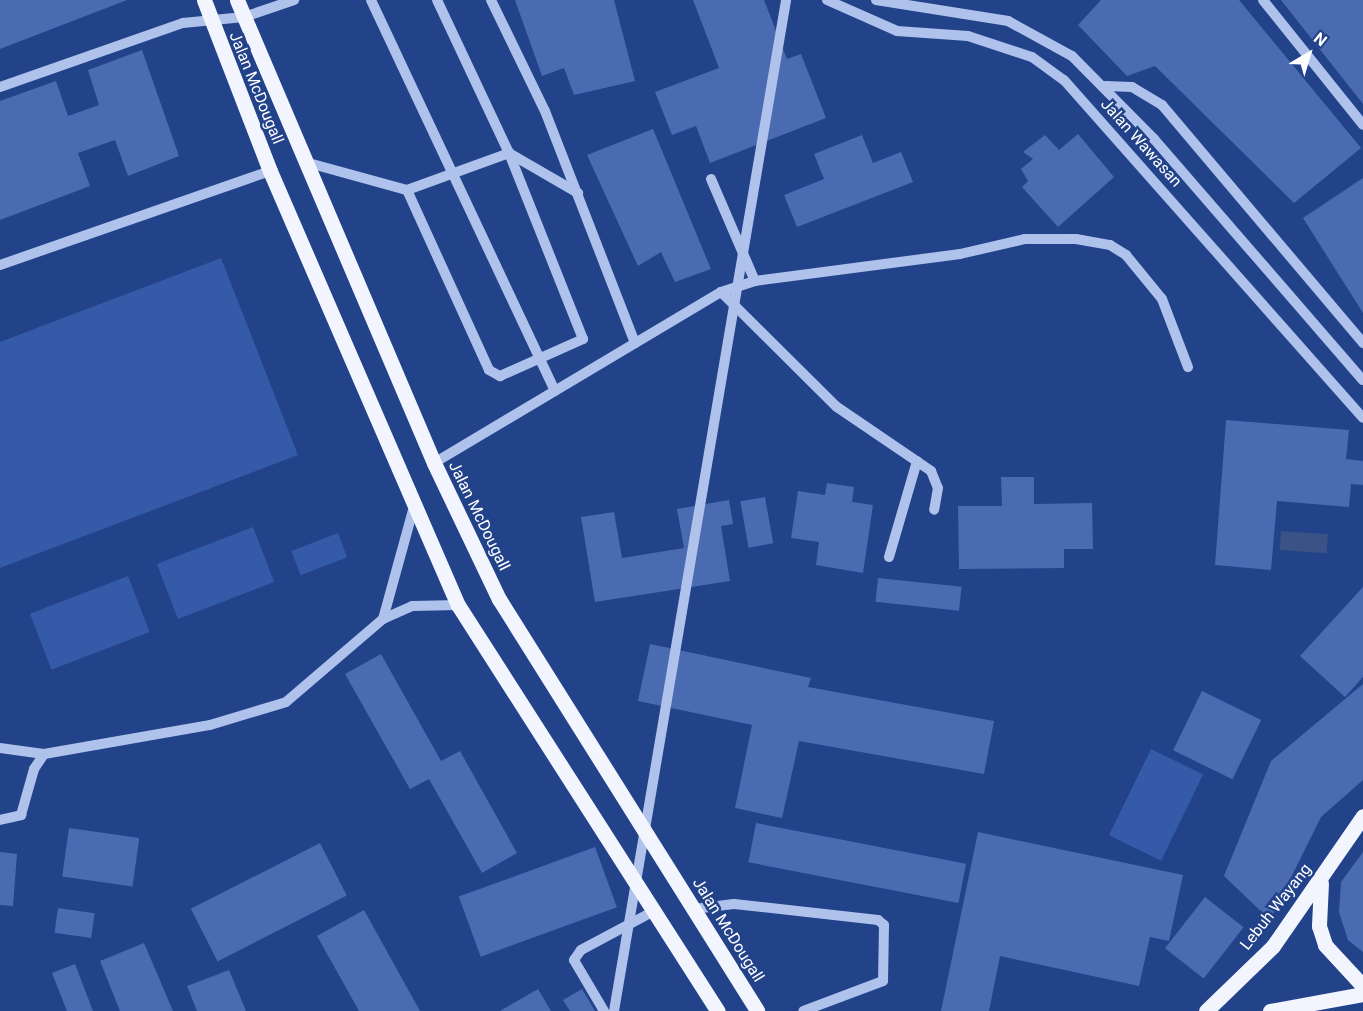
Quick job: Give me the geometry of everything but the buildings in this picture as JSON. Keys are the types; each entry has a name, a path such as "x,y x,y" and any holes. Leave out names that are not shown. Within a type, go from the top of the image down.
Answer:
{"main road":[{"name":"Jalan McDougall","path":"204,0 210,21 270,171 413,510 458,605 718,1011"},
{"name":"Jalan McDougall","path":"237,0 434,463 499,598 757,1011"},
{"name":"Lebuh Wayang","path":"1206,1011 1273,946 1321,883 1349,830 1363,816"},
{"path":"1321,883 1319,926 1325,945 1363,986"},
{"path":"1270,1011 1363,994"}],"street":[{"path":"0,87 183,23 244,17 294,0"},
{"path":"370,0 452,178 555,391"},
{"path":"407,190 489,370 500,376 540,362 583,339 584,332 509,153 437,0"},
{"path":"491,0 578,193 635,343"},
{"path":"614,1011 786,0"},
{"name":"Jalan Wawasan","path":"827,0 897,31 968,36 1021,54 1064,80 1363,418"},
{"name":"Jalan Wawasan","path":"876,0 1008,21 1072,56 1106,86 1363,380"},
{"path":"1263,0 1363,125"},
{"path":"1106,86 1132,87 1162,105 1363,343"},
{"path":"305,162 407,190 452,178 509,153"},
{"path":"509,153 578,193"},
{"path":"0,265 270,171"},
{"path":"711,179 755,281"},
{"path":"434,463 722,292 755,281 960,254 1025,239 1110,245 1140,268 1162,299 1188,366"},
{"path":"722,292 837,407 932,471 939,488 934,510"},
{"path":"889,557 917,461"},
{"path":"383,619 413,510"},
{"path":"0,748 44,754 210,725 286,702 383,619 412,606 458,605"},
{"path":"0,820 21,815 34,769 44,754"},
{"path":"694,909 734,904 878,920 884,925 883,981 803,1011"},
{"path":"604,1011 574,960 581,950 654,911"}],"shaded area":[{"path":"221,258 298,455 0,568 0,342"},
{"path":"253,527 274,582 178,619 157,564"},
{"path":"1281,531 1328,534 1327,553 1280,550"},
{"path":"338,533 347,557 301,575 291,551"},
{"path":"128,576 150,632 51,670 30,614"},
{"path":"1151,749 1203,774 1161,861 1109,835"}]}
